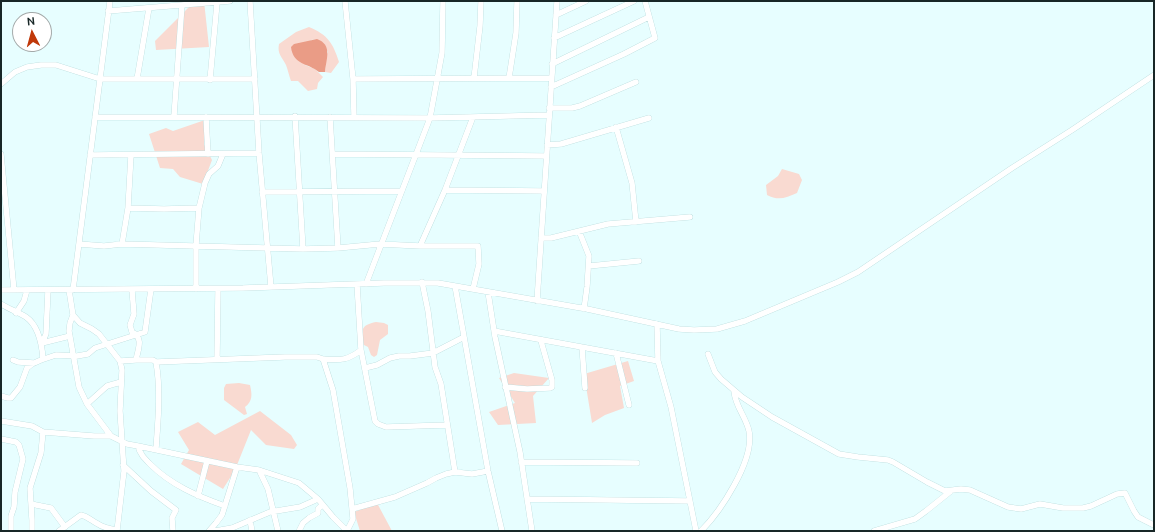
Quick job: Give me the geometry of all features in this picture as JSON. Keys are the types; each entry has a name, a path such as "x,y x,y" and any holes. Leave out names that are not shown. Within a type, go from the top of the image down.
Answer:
{"street":[{"path":"110,1 79,244 71,290 73,315 70,324 70,336 79,387 87,404 112,436 121,442 207,461 259,470 299,483 318,499 347,531 353,519 350,488 333,390 323,359"},
{"path":"108,11 182,5 200,2 217,3 230,1"},
{"path":"250,1 259,153 271,287"},
{"path":"345,1 353,79 354,116"},
{"path":"366,284 380,244 402,192 430,118 442,54 443,1"},
{"path":"474,78 480,26 481,1"},
{"path":"509,78 516,33 517,1"},
{"path":"537,301 557,1"},
{"path":"556,14 586,1"},
{"path":"554,38 634,1"},
{"path":"551,87 624,54 655,38 645,1"},
{"path":"210,80 217,3"},
{"path":"174,116 182,5"},
{"path":"137,79 149,8"},
{"path":"552,64 649,17"},
{"path":"1,84 15,72 27,67 41,65 56,65 100,79 255,79"},
{"path":"1,290 218,289 422,282 438,283 584,309 679,329 717,329 752,319 858,272 1012,168 1154,75"},
{"path":"353,79 552,78"},
{"path":"549,108 572,108 580,106 636,82"},
{"path":"95,117 354,116 430,118 549,115"},
{"path":"206,116 208,154"},
{"path":"295,116 303,249"},
{"path":"420,246 445,190 473,116"},
{"path":"330,117 338,248"},
{"path":"547,145 561,144 649,118"},
{"path":"616,127 632,184 636,222"},
{"path":"90,156 259,153"},
{"path":"1,154 14,290"},
{"path":"196,289 196,245 199,208 205,183 209,174 218,166 223,154"},
{"path":"333,154 546,156"},
{"path":"122,244 128,208 131,155"},
{"path":"445,190 544,190"},
{"path":"262,192 402,192"},
{"path":"128,208 199,208"},
{"path":"541,238 551,238 608,224 690,218"},
{"path":"579,231 589,256 584,309"},
{"path":"79,244 104,246 122,244 196,245 303,249 338,248 380,244 478,246 479,264 473,289"},
{"path":"589,266 639,261"},
{"path":"422,282 428,311 435,367 440,384 455,472"},
{"path":"357,284 361,350 375,421 386,427 447,425"},
{"path":"455,286 488,471 502,531"},
{"path":"1,396 11,398 20,387 27,368 43,359 56,356 88,354 95,348 108,345 146,331 152,289"},
{"path":"217,359 218,289"},
{"path":"16,313 24,301 27,290"},
{"path":"42,343 46,334 48,290"},
{"path":"132,290 134,314 130,325 132,332 137,334 140,341 136,360"},
{"path":"488,292 494,331 521,462 532,531"},
{"path":"1,304 27,318 42,343 43,359"},
{"path":"59,531 81,515 84,515 106,529 117,531 123,485 120,411 122,370 120,361 99,334 80,323 73,315"},
{"path":"657,324 658,361 671,407 696,531"},
{"path":"494,331 541,341 658,361"},
{"path":"42,343 70,336"},
{"path":"365,368 399,356 433,353 464,337"},
{"path":"506,387 539,389 552,387 552,380 541,341"},
{"path":"582,347 584,388"},
{"path":"120,361 153,360 156,362 285,357 317,357 323,359 342,360 352,357 361,350"},
{"path":"616,353 629,405"},
{"path":"708,354 717,374 734,391 772,417 839,454 858,458 888,460 945,490 970,490 1008,507 1021,509 1040,504 1063,508 1082,508 1091,506 1117,494 1125,493 1138,517 1154,525"},
{"path":"13,360 18,362 35,363"},
{"path":"156,362 159,400 156,449"},
{"path":"87,404 107,386 122,382"},
{"path":"701,531 711,521 729,494 742,469 748,451 750,432 736,402 734,391"},
{"path":"1,420 32,426 43,432 112,436"},
{"path":"32,531 30,488 41,453 43,432"},
{"path":"1,439 16,442 19,446 23,459 15,487 14,507 11,516 11,531"},
{"path":"138,446 140,453 157,470 177,485 198,496 225,506"},
{"path":"198,496 207,461"},
{"path":"521,462 637,462"},
{"path":"123,465 151,491 176,510 172,518 173,531"},
{"path":"208,531 216,523 225,506 237,467"},
{"path":"259,470 268,489 278,531"},
{"path":"352,509 395,497 436,478 455,472 472,474 488,471"},
{"path":"874,531 915,519 950,491"},
{"path":"216,531 232,528 274,511 300,507 318,499"},
{"path":"527,499 690,501"},
{"path":"31,504 51,508 65,527"},
{"path":"299,531 303,523 318,513 318,509 322,505"},
{"path":"250,520 252,531"}],"shaded area":[{"path":"204,1 209,47 156,50 155,41 193,3"},
{"path":"309,27 321,33 329,40 339,62 331,73 325,72 326,56 328,52 322,42 318,40 311,40 305,65 315,69 323,77 318,83 317,89 308,91 298,81 291,81 286,65 279,53 279,44 296,32"},
{"path":"317,39 325,45 327,49 325,72 319,72 302,63 292,53 291,47 294,44"},
{"path":"205,120 207,134 204,144 212,160 203,184 180,177 173,169 160,168 149,134 166,128 173,131"},
{"path":"782,169 799,174 802,180 797,193 782,198 771,197 767,195 766,185 778,176"},
{"path":"376,322 388,325 388,334 380,340 377,355 374,357 371,355 368,347 362,344 362,332 367,325"},
{"path":"628,361 634,381 620,386 624,408 605,415 592,423 584,374"},
{"path":"514,373 549,378 533,396 536,423 498,425 489,412 515,403 499,378"},
{"path":"239,383 250,385 251,391 251,400 245,407 247,414 244,415 224,400 224,388 226,384"},
{"path":"260,411 291,435 297,445 294,449 266,445 251,430 235,470 223,489 181,464 189,450 178,432 198,422 215,435"},
{"path":"377,503 392,531 360,531 354,512"}]}
